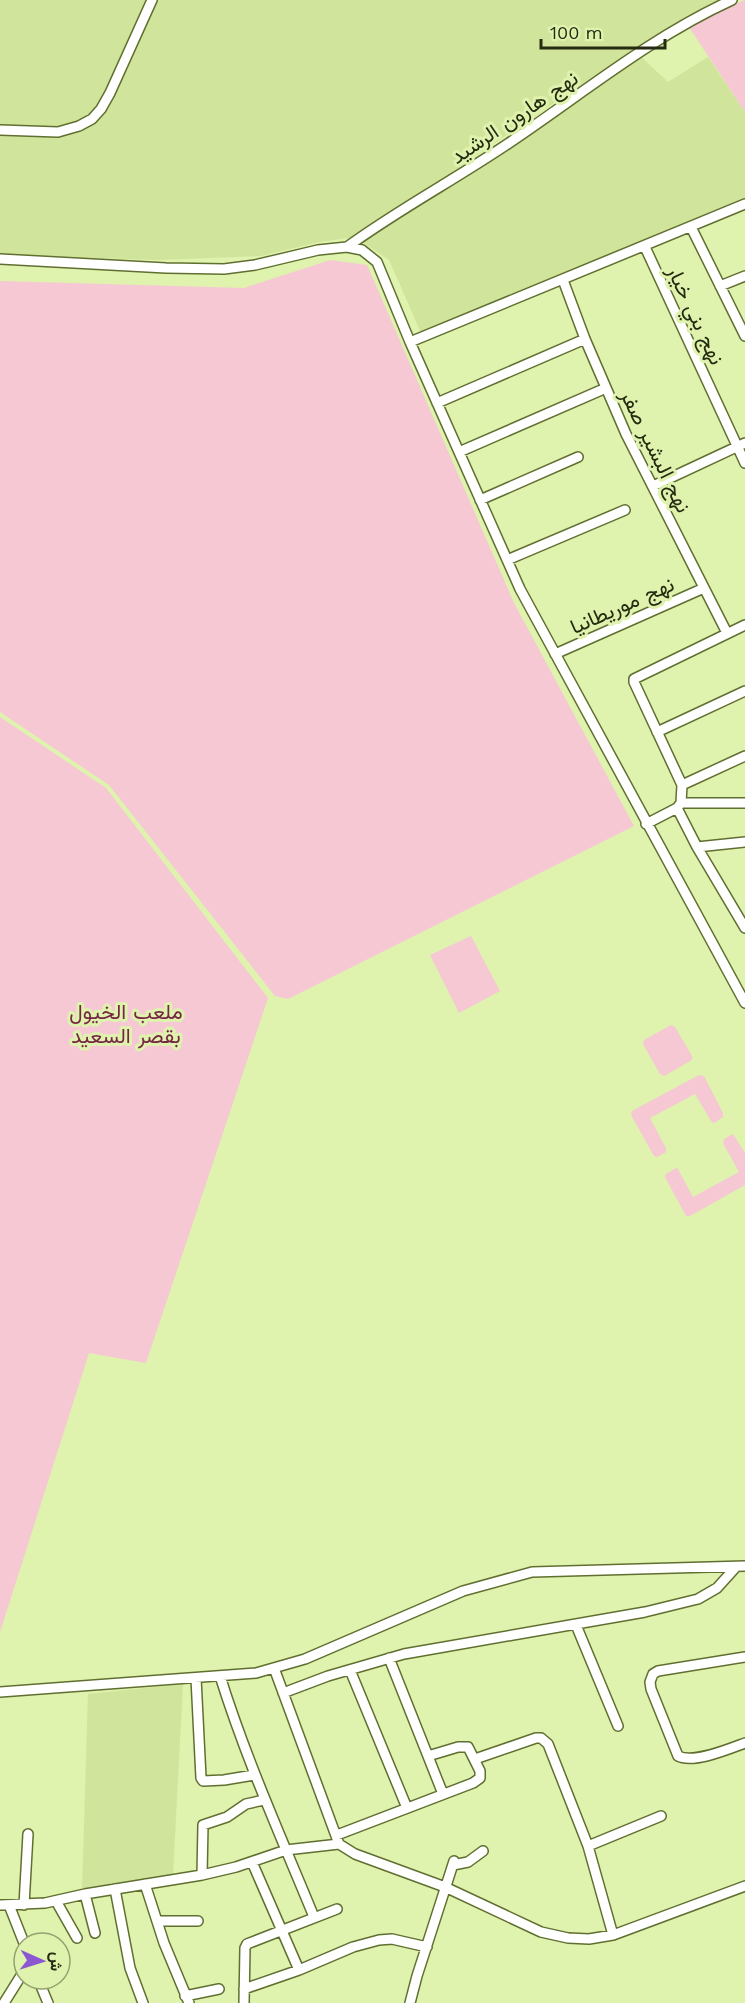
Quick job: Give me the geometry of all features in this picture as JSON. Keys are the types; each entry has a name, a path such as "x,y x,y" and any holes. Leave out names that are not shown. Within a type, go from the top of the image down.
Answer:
{"street":[{"path":"0,130 58,132 79,126 92,119 102,109 152,0"},
{"name":"نهج هارون الرشيد","path":"347,247 378,225 443,187 508,144 658,40 732,0"},
{"path":"410,342 745,204"},
{"path":"691,227 745,336"},
{"name":"نهج بني خيار","path":"645,246 741,445 745,463"},
{"path":"0,259 224,269 255,265 318,250 347,247 362,250 377,262 410,342 520,589 745,1003"},
{"path":"720,286 745,276"},
{"name":"نهج البشير صفر","path":"562,280 626,434 728,633"},
{"path":"437,403 585,339"},
{"path":"459,452 606,388"},
{"path":"653,486 741,445"},
{"path":"480,500 578,457"},
{"path":"507,560 625,510"},
{"name":"نهج موريطانيا","path":"555,654 704,588"},
{"path":"745,626 634,679 682,785 679,805 698,847 745,928"},
{"path":"657,732 745,691"},
{"path":"682,785 745,756"},
{"path":"646,824 679,805 745,803"},
{"path":"698,847 745,842"},
{"path":"283,1693 404,1654 576,1625 698,1599 717,1588 741,1567"},
{"path":"0,1692 255,1673 304,1659 463,1591 532,1572 741,1567"},
{"path":"576,1625 618,1726"},
{"path":"745,1657 658,1671 653,1674 650,1682 678,1756 688,1759 698,1758 745,1743"},
{"path":"389,1658 443,1794"},
{"path":"274,1668 338,1840 355,1854 446,1887 541,1932 567,1938 589,1939 613,1935 745,1886"},
{"path":"350,1670 407,1808"},
{"path":"220,1676 236,1729 314,1917"},
{"path":"196,1678 201,1778 212,1782 254,1775"},
{"path":"475,1760 536,1738 544,1741 550,1749 588,1846 613,1935"},
{"path":"18,1931 4,1905 56,1901 85,1894 202,1875 252,1862 286,1850 338,1840 407,1808 478,1781 481,1774 468,1747 463,1746 428,1756"},
{"path":"202,1875 203,1825 227,1817 246,1804 264,1800"},
{"path":"588,1846 661,1816"},
{"path":"24,1905 28,1834"},
{"path":"410,2003 454,1863 468,1862 483,1851"},
{"path":"252,1862 299,1970"},
{"path":"145,1884 187,1999 219,1989"},
{"path":"115,1889 130,1968 143,2003"},
{"path":"85,1894 94,1933"},
{"path":"56,1901 77,1938"},
{"path":"244,2003 247,1944 337,1909"},
{"path":"157,1921 198,1921"},
{"path":"244,1989 299,1970 353,1947 379,1940 392,1939 428,1947"},
{"path":"4,2003 12,1990"}],"shaded area":[{"path":"0,0 728,0 668,28 635,48 396,210 638,54 668,82 708,57 745,112 745,202 422,335 389,260 355,237 319,242 261,256 159,260 0,255"},
{"path":"183,1684 173,1874 82,1891 88,1694"}],"green space":[{"path":"745,0 745,112 689,27 704,17"},
{"path":"330,260 367,265 514,603 634,826 288,999 275,996 109,785 0,712 0,281 244,288"},
{"name":"ملعب الخيول بقصر السعيد","path":"0,717 106,788 268,998 146,1363 89,1353 0,1632"},
{"path":"471,936 500,991 459,1013 430,955"},
{"path":"671,1025 675,1027 692,1056 692,1060 664,1076 660,1074 643,1044 644,1040"},
{"path":"699,1075 704,1076 723,1117 714,1123 711,1121 695,1094 650,1118 666,1148 666,1152 657,1157 654,1156 631,1115 632,1111"},
{"path":"733,1134 745,1153 745,1185 690,1216 686,1216 665,1177 666,1174 678,1169 693,1197 739,1172 723,1143 724,1139"}]}
